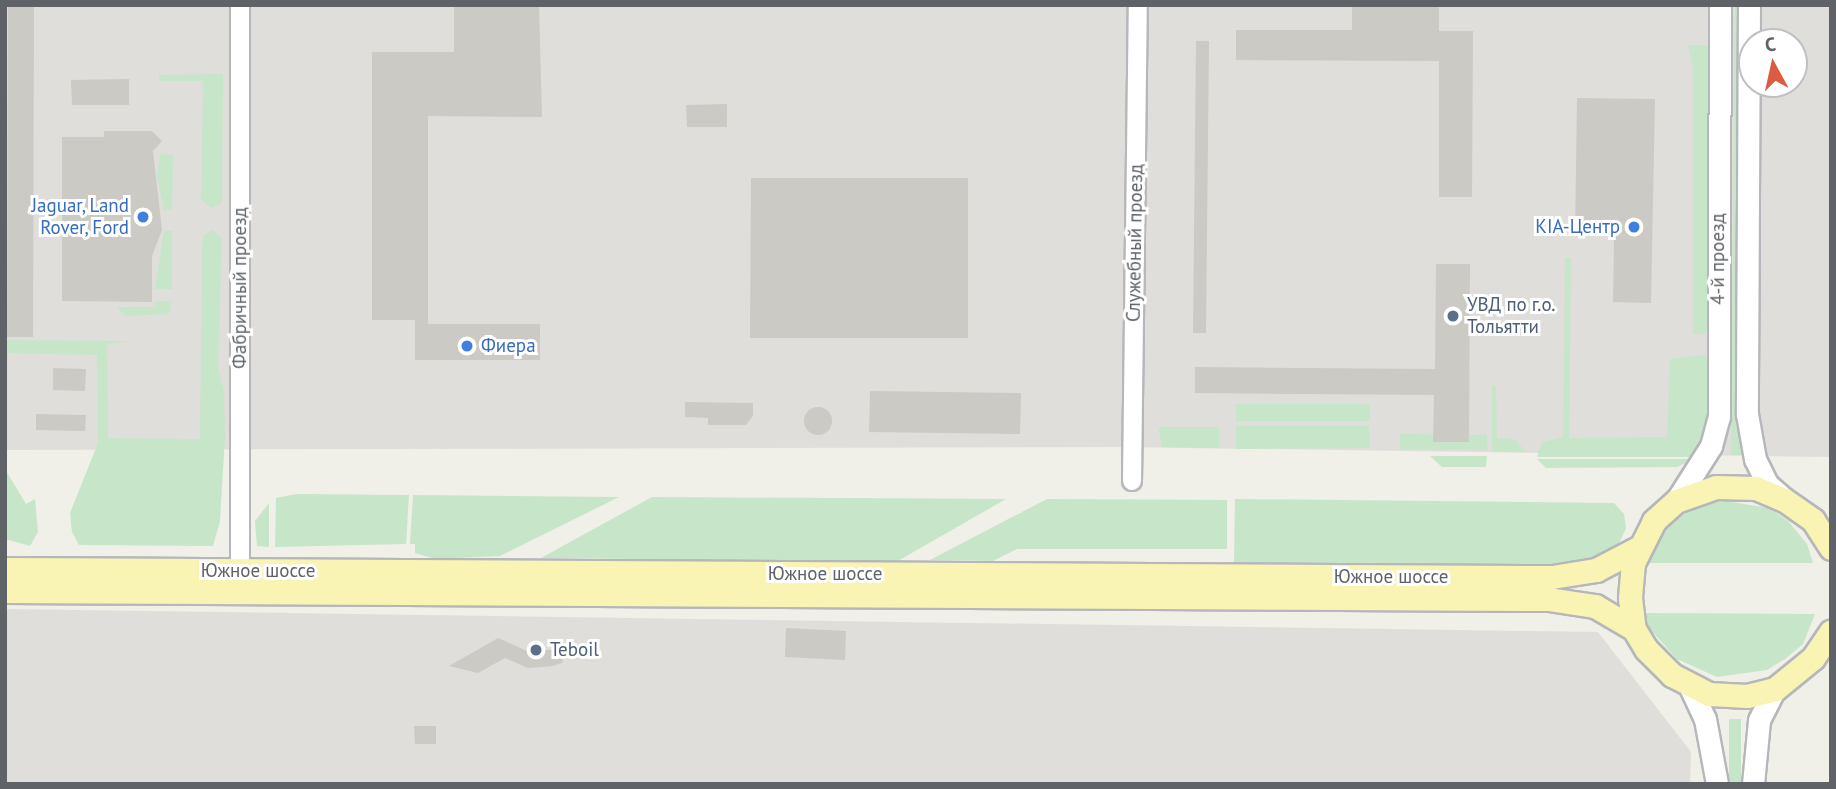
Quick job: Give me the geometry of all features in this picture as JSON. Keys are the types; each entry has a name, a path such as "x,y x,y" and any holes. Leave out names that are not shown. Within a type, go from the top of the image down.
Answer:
{"main road":[{"name":"4-й проезд","path":"1676,501 1711,446 1719,417 1720,5"},
{"name":"4-й проезд","path":"1749,5 1747,414 1755,459 1768,484 1784,500"},
{"path":"1775,689 1731,696 1690,687 1659,664 1634,629 1631,577 1638,548 1654,522 1676,501 1716,487 1736,486 1784,500 1813,520 1830,544"},
{"name":"Южное шоссе","path":"5,569 1552,576 1596,570 1638,548"},
{"name":"Южное шоссе","path":"5,591 1548,599 1595,606 1634,629"},
{"path":"1753,784 1759,720 1775,689 1804,667 1829,635"},
{"path":"1690,687 1705,719 1717,784"}],"street":[{"name":"Фабричный проезд","path":"240,5 240,571"},
{"name":"Служебный проезд","path":"1132,481 1138,5"}],"shaded area":[{"path":"5,5 1831,5 1831,457 1120,447 5,450"},
{"path":"5,609 1598,632 1691,752 1690,784 5,784"}],"green space":[{"path":"1735,5 1746,5 1746,28 1738,28 1738,98 1745,98 1742,455 1731,455"},
{"path":"1688,45 1712,45 1712,331 1700,334 1693,334 1693,68"},
{"path":"223,74 222,203 211,208 201,200 203,81 159,81 159,75"},
{"path":"160,154 173,155 172,210 164,210 157,176"},
{"path":"213,230 222,238 218,367 224,392 225,436 220,521 213,546 79,545 72,532 70,513 98,443 97,355 8,353 5,394 5,340 129,341 107,345 108,438 200,439 202,244 204,235"},
{"path":"164,231 172,231 172,289 155,289"},
{"path":"1565,258 1571,258 1569,438 1667,437 1670,359 1702,355 1709,357 1715,417 1697,457 1537,457 1542,442 1563,437"},
{"path":"156,301 172,301 169,314 125,316 117,307 155,307"},
{"path":"1492,386 1496,386 1497,438 1514,439 1526,452 1492,451"},
{"path":"1236,404 1370,404 1370,421 1236,421"},
{"path":"1236,426 1369,426 1370,448 1236,449"},
{"path":"1158,427 1219,427 1219,448 1162,447"},
{"path":"1400,434 1487,435 1487,450 1400,449"},
{"path":"1430,456 1487,456 1486,467 1442,467"},
{"path":"1537,459 1694,459 1677,467 1546,468"},
{"path":"5,469 26,504 35,499 38,532 30,546 5,539"},
{"path":"296,494 409,495 406,544 275,547 276,498"},
{"path":"413,495 619,497 500,556 435,559 415,553 415,544 410,544"},
{"path":"652,497 1006,499 896,562 541,558"},
{"path":"1047,499 1227,500 1227,549 1017,549 993,561 930,560"},
{"path":"1235,499 1614,503 1624,514 1626,528 1618,546 1584,566 1234,564"},
{"path":"1725,501 1769,508 1788,521 1807,544 1813,563 1645,563 1651,541 1666,524 1703,504"},
{"path":"269,503 269,547 257,546 255,521"},
{"path":"1645,613 1815,614 1803,644 1785,659 1767,670 1717,677 1677,659 1648,627"},
{"path":"1729,719 1741,719 1741,784 1729,784"}],"building":[{"path":"8,5 34,5 33,337 7,337"},
{"path":"454,5 539,5 542,117 428,116 428,324 540,324 540,360 415,360 415,320 372,320 372,52 454,52"},
{"path":"1352,5 1439,5 1439,31 1473,31 1472,197 1439,197 1439,61 1236,60 1236,30 1352,30"},
{"path":"1196,41 1209,41 1206,333 1193,333"},
{"path":"129,79 129,105 72,105 71,80"},
{"path":"1577,98 1655,99 1651,303 1613,302 1614,236 1575,236"},
{"path":"727,104 727,127 687,127 686,105"},
{"path":"104,131 152,131 162,141 153,151 162,230 152,256 152,302 62,301 62,137 104,137"},
{"path":"751,178 968,178 968,338 750,338"},
{"name":"УВД по г.о. Тольятти","path":"1436,264 1470,264 1469,442 1433,442 1434,395 1195,393 1195,367 1435,369"},
{"path":"53,368 86,369 85,391 53,390"},
{"path":"870,391 1021,393 1020,434 869,432"},
{"path":"685,402 753,403 753,416 746,425 708,425 708,418 685,417"},
{"path":"818,407 828,411 832,421 828,431 818,435 808,431 804,421 808,411"},
{"path":"36,414 86,415 85,431 36,430"},
{"path":"786,628 846,631 845,660 785,657"},
{"path":"498,638 525,650 566,650 562,663 553,666 528,668 505,658 478,673 449,666"},
{"path":"414,726 436,726 436,744 415,744"}],"place":[{"name":"Jaguar, Land Rover, Ford","path":"143,217"},
{"name":"KIA-Центр","path":"1634,227"},
{"name":"УВД по г.о. Тольятти","path":"1453,316"},
{"name":"Фиера","path":"467,346"},
{"name":"Teboil","path":"536,650"}]}
